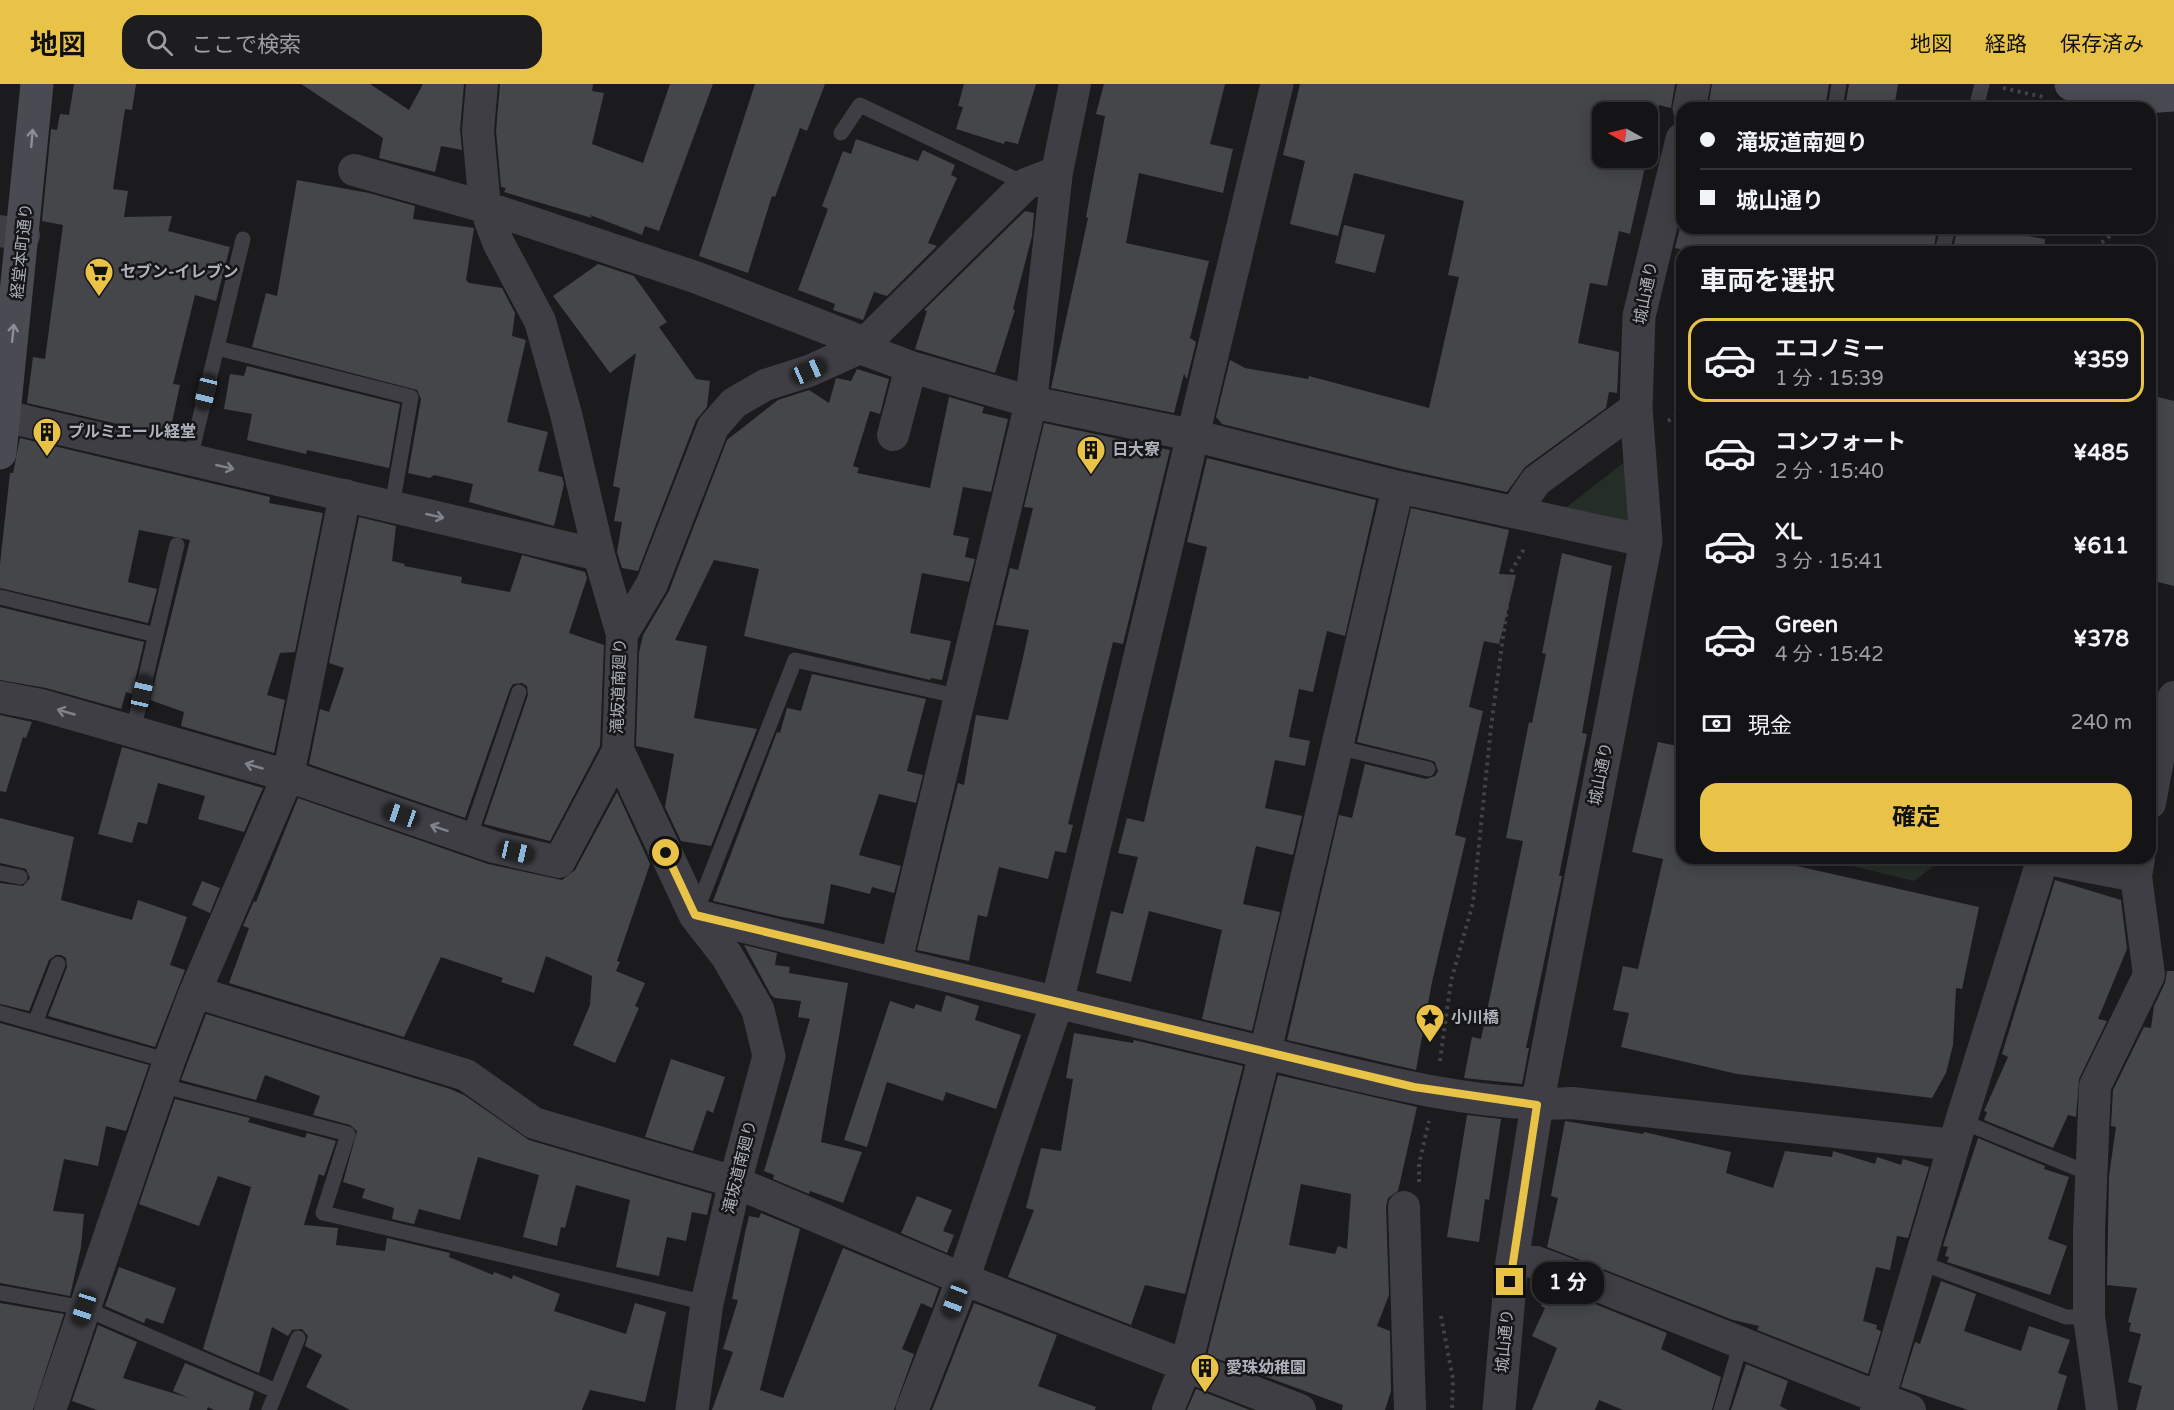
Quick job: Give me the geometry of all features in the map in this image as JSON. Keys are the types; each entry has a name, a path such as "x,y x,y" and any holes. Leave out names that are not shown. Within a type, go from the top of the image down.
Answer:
{"main road":[{"name":"経堂本町通り","path":"2,436 12,233 37,84"},
{"path":"2076,96 2155,98 2174,95"}],"street":[{"name":"滝坂道南廻り","path":"482,84 478,131 485,207 498,242 540,321 566,414 598,555 622,634 618,751 695,915 727,956 758,1010 769,1056 735,1182 707,1303 692,1410"},
{"path":"896,963 1031,402 1057,171 1074,84"},
{"path":"912,1410 963,1278 1057,1003 1277,84"},
{"path":"1690,102 1694,84"},
{"name":"城山通り","path":"1499,1410 1512,1261 1537,1105 1646,541 1636,408 1639,316 1676,164"},
{"path":"354,170 485,207 696,277 911,367 1031,402 1192,435 1398,487 1646,541"},
{"path":"622,634 652,584 712,428 734,404 765,385 809,371 863,345 1026,184 1057,171"},
{"path":"893,435 911,367"},
{"path":"1527,515 1536,481 1636,408"},
{"path":"2,436 190,459 598,555"},
{"path":"1168,1410 1186,1365 1265,1053 1398,487"},
{"path":"50,1410 164,1073 195,992 288,776 345,495"},
{"path":"0,697 41,705 288,776 481,843 559,862 618,751"},
{"path":"2156,771 2167,711 2174,697"},
{"path":"1877,1404 1957,1133 2041,864"},
{"path":"2102,1410 2089,1317 2095,1086 2149,975 2137,867 2106,864"},
{"path":"695,915 1436,1092 1537,1105 1572,1103 1957,1133"},
{"path":"195,992 466,1076 534,1123 735,1182 963,1278 1300,1410"},
{"path":"1410,1410 1412,1197"},
{"path":"1512,1261 1536,1262 1553,1268 1741,1343 1877,1404 1910,1410"}],"lane":[{"path":"1836,102 1839,84"},
{"path":"1978,102 1982,84"},
{"path":"841,133 860,105 1026,184"},
{"path":"190,459 243,239"},
{"path":"216,348 411,397 392,506"},
{"path":"133,731 177,545"},
{"path":"0,597 156,635"},
{"path":"695,915 795,660 961,697"},
{"path":"481,843 519,692"},
{"path":"1336,747 1428,769"},
{"path":"0,873 20,877"},
{"path":"35,1023 58,964"},
{"path":"0,1013 35,1023 164,1073 348,1134 323,1213 707,1303"},
{"path":"1957,1133 2081,1170 2092,1171"},
{"path":"1919,1262 2066,1317 2089,1317"},
{"path":"0,1293 84,1308 276,1391"},
{"path":"269,1410 298,1338"},
{"path":"1721,1410 1741,1343"}],"path":[{"path":"1999,87 2076,96"},
{"path":"2098,246 2112,234"},
{"path":"1412,1197 1436,1092 1451,981 1473,903 1491,727 1512,570 1527,515"},
{"path":"1440,1311 1453,1379 1452,1410"}],"shaded area":[{"path":"1627,460 1630,527 1559,513"},
{"path":"1844,864 1935,864 1914,881"}],"building":[{"path":"74,84 136,84 132,110 125,109 113,189 128,191 124,217 172,216 168,231 230,247 216,301 195,295 173,384 180,385 169,436 27,403 33,357 45,359 63,225 42,221 51,129 57,130 60,114 69,115"},
{"path":"301,84 370,84 409,110 423,84 464,84 460,130 462,150 441,146 435,172 379,158 383,138"},
{"path":"500,84 593,84 592,91 604,93 592,144 643,163 670,84 713,84 659,231 645,226 642,235 590,215 592,218 504,192 506,188 501,187 496,131"},
{"path":"755,84 825,84 807,131 800,128 775,197 772,196 748,273 699,256"},
{"path":"964,84 1036,84 1018,144 1005,141 1004,144 956,129 963,107 958,106"},
{"path":"1104,84 1225,84 1210,144 1233,149 1223,193 1139,173 1126,243 1209,261 1190,338 1196,342 1187,379 1184,374 1174,413 1051,388 1088,218 1086,217 1105,116 1096,114"},
{"path":"1300,84 1675,84 1671,108 1659,105 1658,109 1658,102 1592,102 1592,168 1645,168 1630,234 1619,231 1607,286 1590,283 1578,343 1619,352 1617,393 1609,392 1606,408 1525,467 1507,492 1402,469 1222,424 1216,417 1230,360 1245,368 1308,379 1309,376 1429,408 1459,277 1448,275 1464,201 1354,173 1338,236 1290,224 1305,161 1283,155"},
{"path":"1712,84 1829,84 1826,102 1709,102"},
{"path":"1849,84 1898,84 1895,102 1846,102"},
{"path":"856,139 918,161 923,150 955,165 951,175 957,178 928,243 937,246 887,296 874,292 863,320 833,310 835,304 798,290 828,209 822,206 843,151 851,154"},
{"path":"297,180 369,193 415,206 413,219 474,228 466,280 469,283 502,288 515,313 512,336 526,340 507,422 548,432 538,471 562,477 564,484 554,526 469,502 473,484 434,475 430,478 408,473 421,399 417,390 252,347 266,293 277,296"},
{"path":"1025,211 1034,213 1032,236 1013,309 1015,310 995,373 915,349 927,311 924,310"},
{"path":"1344,225 1385,235 1375,273 1335,263"},
{"path":"1678,234 1936,234 1934,246 1676,246 1675,248"},
{"path":"1956,234 2016,234 2045,239 2044,246 1954,246"},
{"path":"598,264 634,276 667,322 659,327 696,379 710,381 707,407 696,420 638,571 622,568 617,552 622,522 614,521 620,488 613,486 636,353 610,373 553,296"},
{"path":"247,366 400,404 389,468 307,450 306,454 247,440 252,414 224,409 230,374 244,376"},
{"path":"857,369 889,379 880,414 870,411 853,466 859,468 857,473 930,488 949,397 984,407 982,413 1008,419 991,492 963,487 953,535 969,538 965,557 975,559 969,582 922,573 910,633 951,641 942,680 931,678 930,680 744,636 759,569 714,560 675,640 707,646 694,718 757,729 711,846 681,841 665,807 674,754 636,746 639,653 643,635 669,591 727,440 778,400 809,390 829,403 836,378 851,381"},
{"path":"2156,396 2174,401 2174,586 2156,582"},
{"path":"1044,423 1170,450 1123,644 1113,642 1068,824 1073,825 1066,853 1055,851 1048,879 999,867 987,917 978,915 969,961 917,950 958,783 964,785 976,715 1008,720 1022,662 1029,630 996,625 1010,568 1018,570 1033,508 1024,507"},
{"path":"20,438 270,497 269,503 323,513 295,652 280,653 267,695 285,700 274,753 181,726 184,712 150,700 190,540 139,530 128,582 157,589 148,623 0,588 0,564 10,473 13,473"},
{"path":"1207,458 1376,500 1345,636 1327,631 1313,692 1299,689 1289,737 1310,741 1305,766 1275,760 1265,808 1302,816 1293,855 1256,846 1243,904 1280,912 1252,1031 1202,1019 1222,930 1149,911 1131,982 1096,973 1111,911 1123,914 1138,857 1118,853 1127,818 1144,822 1207,547 1187,542"},
{"path":"1411,508 1509,530 1499,574 1516,575 1499,644 1484,641 1469,707 1483,711 1455,835 1466,838 1432,982 1416,1070 1287,1040 1339,815 1352,818 1365,764 1426,779 1435,776 1438,771 1435,762 1430,760 1357,742"},
{"path":"359,517 396,526 392,561 405,564 404,566 462,577 461,583 510,592 522,555 585,572 587,578 569,633 604,645 600,746 550,841 484,824 528,695 527,686 522,683 513,684 510,689 465,818 309,764 320,709 329,712 344,668 329,663"},
{"path":"1562,553 1612,566 1582,733 1587,734 1559,876 1562,876 1526,1048 1529,1048 1522,1084 1464,1078 1472,1037 1481,1039 1523,841 1506,838 1529,722 1532,723 1546,654 1542,653"},
{"path":"0,607 144,642 132,694 126,692 121,709 46,688 0,680"},
{"path":"812,674 926,699 907,771 923,775 916,803 879,794 859,855 901,866 894,893 872,887 870,894 831,884 824,924 713,901 777,732 780,733 787,708 801,711"},
{"path":"0,715 32,722 26,738 23,737 6,792 0,791"},
{"path":"1658,742 1676,746 1676,864 1788,864 1979,907 1962,989 1956,988 1953,1045 1946,1073 1932,1098 1737,1074 1621,1047 1629,1013 1613,1010 1623,966 1638,969 1663,859 1632,852"},
{"path":"122,747 263,788 244,832 198,819 205,796 158,783 147,824 138,822 132,843 98,834"},
{"path":"617,792 650,864 617,961 620,962 616,971 645,983 635,1006 639,1008 615,1063 573,1045 590,1005 592,976 546,956 534,993 501,982 503,978 441,957 404,1037 229,983 249,928 243,926 254,901 256,902 298,798 488,864 562,880 575,870"},
{"path":"0,818 74,837 61,900 132,920 138,900 187,917 170,965 185,970 155,1047 48,1016 67,967 66,958 61,955 56,955 49,960 29,1011 0,1004 0,883 23,886 30,878 26,869 0,863"},
{"path":"2055,880 2121,900 2127,949 2098,1019 2107,1021 2079,1079 2076,1117 2068,1115 2053,1148 1984,1120 1987,1112 1984,1111 2008,1057 2002,1054"},
{"path":"202,881 220,888 210,913 192,905"},
{"path":"744,945 777,953 775,965 790,967 789,973 848,983 821,1142 862,1152 843,1203 810,1191 809,1194 773,1179 774,1175 764,1171 810,1019 798,1017 801,1001 775,998 771,995"},
{"path":"2167,971 2174,971 2174,1410 2136,1410 2142,1386 2128,1382 2141,1334 2129,1331 2131,1323 2128,1322 2137,1288 2107,1285 2109,1176 2116,1127 2111,1126 2113,1090 2144,1027 2151,1028 2154,1006 2165,983"},
{"path":"946,995 979,1006 975,1020 1021,1035 996,1109 946,1092 943,1101 887,1082 867,1147 844,1140 890,1001 914,1009 916,1004 941,1012"},
{"path":"206,1014 450,1089 464,1095 529,1140 712,1194 707,1215 692,1212 686,1241 667,1237 659,1276 616,1267 630,1200 576,1185 565,1228 561,1227 557,1246 523,1237 539,1175 478,1157 460,1220 419,1209 414,1224 392,1219 394,1208 362,1198 365,1189 343,1182 357,1131 350,1125 313,1115 320,1096 265,1075 256,1100 181,1080"},
{"path":"0,1023 149,1065 126,1131 106,1126 98,1166 64,1159 53,1211 84,1214 81,1247 70,1296 0,1283"},
{"path":"1074,1033 1133,1043 1134,1040 1243,1066 1185,1294 1145,1285 1131,1325 1008,1277 1034,1210 1026,1208 1041,1148 1061,1151 1073,1079 1066,1078"},
{"path":"671,1059 725,1077 713,1113 707,1110 693,1151 645,1137"},
{"path":"1278,1075 1417,1107 1398,1191 1388,1198 1386,1207 1389,1295 1377,1326 1390,1331 1391,1391 1385,1410 1342,1410 1343,1405 1207,1355","holes":["1301,1184 1351,1194 1347,1249 1338,1246 1335,1254 1289,1245"]},
{"path":"175,1099 250,1118 248,1122 305,1138 307,1133 336,1141 324,1176 319,1174 304,1225 338,1228 336,1245 385,1251 387,1238 450,1253 449,1257 493,1275 494,1272 512,1279 513,1275 560,1294 554,1311 626,1334 635,1303 666,1312 645,1402 590,1390 582,1410 350,1410 306,1387 322,1355 305,1346 308,1336 302,1329 292,1330 288,1336 272,1327 259,1373 203,1349 251,1187 218,1176 199,1226 139,1204"},
{"path":"1467,1115 1501,1119 1489,1200 1485,1199 1479,1242 1447,1237"},
{"path":"1565,1121 1643,1134 1644,1132 1731,1152 1726,1173 1773,1188 1785,1151 1832,1157 1833,1151 1875,1164 1877,1157 1901,1165 1903,1159 1929,1167 1908,1238 1897,1236 1890,1270 1876,1267 1863,1321 1877,1325 1876,1329 1881,1331 1868,1374 1757,1330 1759,1326 1733,1320 1547,1247 1558,1198 1551,1196"},
{"path":"1978,1138 2045,1166 2044,1169 2069,1177 2048,1239 2067,1246 2050,1295 1947,1262 1949,1257 1945,1256 1948,1247 1943,1246"},
{"path":"917,1196 952,1210 943,1231 954,1235 947,1253 901,1233"},
{"path":"761,1213 800,1229 760,1390 783,1398 843,1248 939,1288 932,1308 921,1303 902,1349 914,1354 894,1410 712,1410 733,1352 723,1349 738,1300 732,1299 749,1216 759,1218"},
{"path":"119,1267 176,1288 163,1324 146,1318 144,1323 105,1306"},
{"path":"1941,1281 1976,1294 1964,1331 2021,1351 2029,1326 2070,1340 2058,1373 2067,1376 2057,1410 1968,1410 1901,1387 1915,1342 1920,1344"},
{"path":"1550,1286 1667,1333 1661,1349 1721,1377 1712,1410 1623,1410 1599,1400 1595,1410 1532,1410 1557,1348 1532,1336 1545,1308 1541,1306"},
{"path":"0,1303 64,1314 33,1410 0,1410"},
{"path":"974,1303 1057,1335 1038,1386 1096,1407 1095,1410 932,1410"},
{"path":"98,1325 137,1342 123,1378 189,1398 173,1391 185,1363 254,1392 249,1410 214,1410 208,1407 207,1410 97,1410 72,1401"},
{"path":"1746,1364 1788,1381 1780,1406 1788,1410 1731,1410"},
{"path":"1196,1389 1250,1410 1187,1410"}],"place":[{"name":"セブン-イレブン","path":"99,298"},
{"name":"プルミエール経堂","path":"47,458"},
{"name":"日大寮","path":"1091,476"},
{"name":"小川橋","path":"1430,1044"},
{"name":"愛珠幼稚園","path":"1205,1394"}],"route":[{"path":"666,853 695,915 1034,998 1436,1092 1537,1105 1510,1282"}]}
